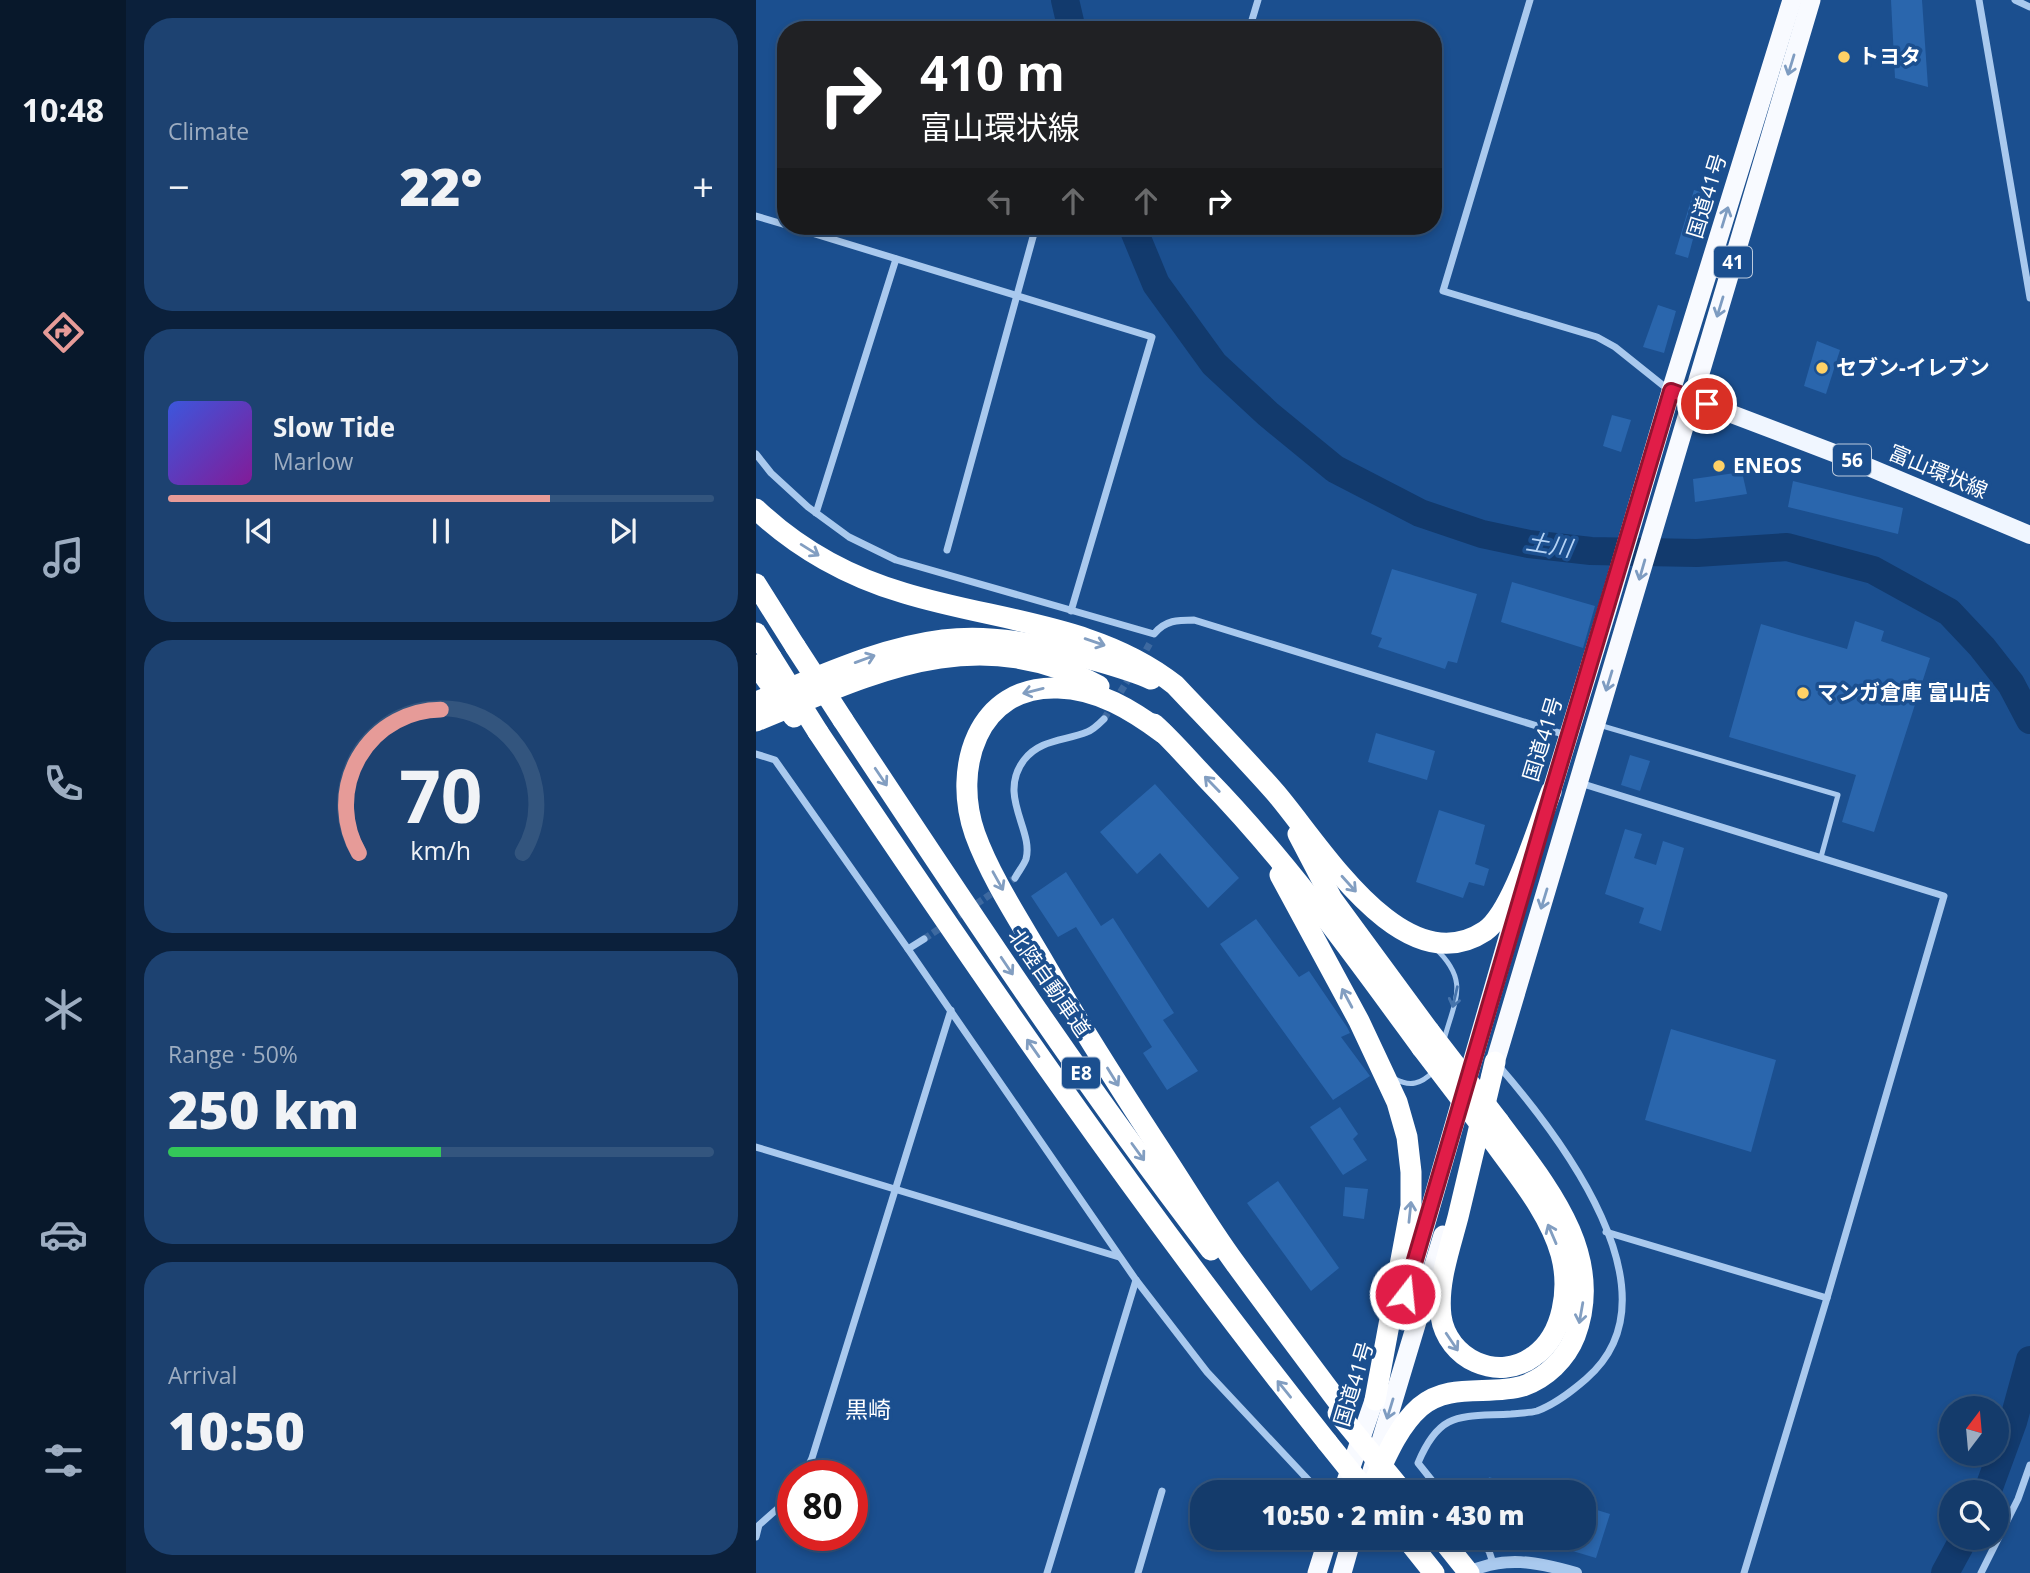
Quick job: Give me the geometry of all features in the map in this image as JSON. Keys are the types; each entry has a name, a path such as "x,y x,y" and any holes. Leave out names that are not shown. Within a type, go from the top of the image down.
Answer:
{"highway":[{"name":"国道41号","path":"1347,1480 1375,1400 1551,792 1792,0"},
{"name":"国道41号","path":"1371,1480 1811,0"},
{"path":"756,509 799,543 833,564 867,580 904,593 1050,628 1101,644 1159,672 1275,793 1361,897 1396,926 1427,941 1469,939 1487,930 1499,916 1517,882 1551,792"},
{"name":"北陸自動車道","path":"756,584 843,720 1103,1105 1183,1214 1394,1480"},
{"name":"E8","path":"756,634 764,661 989,986 1244,1339 1357,1480"},
{"path":"756,702 884,653 944,640 974,638 1023,643 1072,654 1146,677 1190,702"},
{"path":"756,721 882,671 954,655 986,654 1055,667 1114,695 1163,733 1248,821 1426,1040 1496,1132 1554,1199 1573,1238 1583,1275 1584,1293 1578,1326 1564,1356 1540,1378 1511,1389 1444,1394 1421,1406 1403,1428 1374,1480"},
{"path":"1163,733 1119,704 1077,690 1047,688 1017,696 1000,706 986,720 975,739 968,760 967,794 975,834 1060,990 1125,1097 1233,1260 1340,1410"},
{"path":"1275,793 1332,899 1426,1040"},
{"path":"1248,821 1332,969 1380,1065 1407,1137 1411,1206 1375,1400"},
{"path":"1495,1062 1447,1261 1441,1298 1444,1329 1455,1348 1473,1361 1505,1367 1533,1358 1544,1348 1561,1313 1565,1294 1564,1275 1553,1233 1496,1132"},
{"path":"1317,1573 1324,1550"},
{"path":"1342,1573 1349,1550"},
{"path":"1416,1550 1434,1573"},
{"path":"1450,1550 1468,1573"}],"main road":[{"name":"富山環状線","path":"1671,391 1847,458 2030,535"}],"street":[{"path":"1252,21 1258,0"},
{"path":"1530,0 1443,290 1597,337 1615,347 1671,391"},
{"path":"1979,0 2030,298"},
{"path":"2015,0 2030,7"},
{"path":"756,216 777,222"},
{"path":"819,235 1152,337 1071,611"},
{"path":"947,550 1034,235"},
{"path":"816,513 896,259"},
{"path":"756,453 771,473 816,513 849,537 897,560 1154,634"},
{"path":"1150,643 1159,628 1173,620 1194,620 1568,736"},
{"path":"1015,878 1026,861 1027,847 1014,804 1015,781 1023,761 1040,746 1088,732 1104,719"},
{"path":"756,754 775,760 1136,1280 1207,1372 1308,1480"},
{"path":"1578,782 1944,896 1744,1573"},
{"path":"908,949 924,939"},
{"path":"811,1460 951,1010"},
{"path":"1432,1480 1418,1463 1427,1442 1445,1422 1464,1415 1535,1412 1554,1403 1578,1385 1608,1356 1622,1306 1619,1261 1596,1201 1553,1132 1495,1062"},
{"path":"756,1147 1120,1257"},
{"path":"1606,1232 1827,1298"},
{"path":"1047,1573 1136,1280"},
{"path":"1981,1573 2018,1499 2030,1465"},
{"path":"1138,1573 1162,1491"},
{"path":"756,1537 760,1525 777,1510"},
{"path":"1488,1550 1493,1563"},
{"path":"1468,1573 1493,1563 1525,1560 1547,1568 1576,1573"}],"lane":[{"path":"1596,724 1838,795 1821,857"},
{"path":"1380,1065 1393,1079 1410,1084 1425,1080 1438,1062 1458,990 1458,980 1447,959 1427,941"}],"building":[{"path":"1891,0 1922,0 1928,87 1895,78"},
{"path":"1694,190 1710,195 1701,221 1698,220 1688,258 1675,254"},
{"path":"1658,305 1676,311 1664,353 1643,347"},
{"name":"セブン-イレブン","path":"1817,341 1840,350 1826,394 1804,386"},
{"path":"1612,415 1631,420 1621,452 1603,446"},
{"path":"1742,472 1747,494 1695,502 1693,479"},
{"path":"1793,481 1903,508 1898,534 1788,507"},
{"path":"1392,569 1477,594 1457,663 1448,661 1445,669 1378,647 1382,638 1371,634"},
{"path":"1512,582 1595,606 1583,648 1501,622"},
{"name":"マンガ倉庫 富山店","path":"1855,621 1884,631 1881,641 1930,658 1874,832 1842,822 1856,775 1729,737 1761,624 1847,649"},
{"path":"1376,733 1435,751 1427,780 1368,762"},
{"path":"1630,755 1650,761 1640,791 1621,785"},
{"path":"1155,784 1239,878 1208,908 1160,853 1137,874 1100,832"},
{"path":"1439,810 1485,825 1475,864 1489,869 1484,886 1469,882 1463,898 1416,882"},
{"path":"1625,829 1642,834 1634,858 1656,865 1663,841 1684,848 1661,931 1639,923 1644,908 1605,894"},
{"path":"1066,872 1101,926 1113,918 1174,1013 1163,1020 1198,1071 1167,1090 1143,1053 1152,1047 1076,927 1058,937 1031,896"},
{"path":"1256,919 1299,977 1309,971 1350,1033 1341,1037 1370,1076 1333,1100 1220,944"},
{"path":"1671,1029 1776,1060 1751,1152 1645,1120"},
{"path":"1340,1107 1358,1134 1353,1139 1367,1160 1343,1175 1310,1127"},
{"path":"1278,1181 1339,1268 1311,1291 1247,1203"},
{"path":"1345,1187 1368,1189 1364,1219 1343,1216"},
{"path":"1596,1510 1610,1514 1596,1558 1569,1550 1596,1550"}],"waterway":[{"name":"土川","path":"1065,0 1070,21"},
{"name":"土川","path":"1136,235 1156,284 1214,364 1268,414 1335,469 1420,513 1482,534 1529,544 1591,551 1697,553 1787,547 1873,570 1949,612 1982,647 2011,684 2030,720"},
{"name":"土川","path":"1992,1480 2013,1422 2030,1360"},
{"name":"土川","path":"1945,1573 1957,1550"}],"tunnel":[{"path":"1141,659 1150,643"},
{"path":"1104,719 1131,675"},
{"path":"924,939 1015,878"}],"place":[{"name":"トヨタ","path":"1844,57"},
{"name":"セブン-イレブン","path":"1822,368"},
{"name":"ENEOS","path":"1719,466"},
{"name":"マンガ倉庫 富山店","path":"1803,693"}],"district":[{"name":"黒崎","path":"868,1410"}],"route":[{"path":"1405,1294 1671,391 1707,404"}]}
